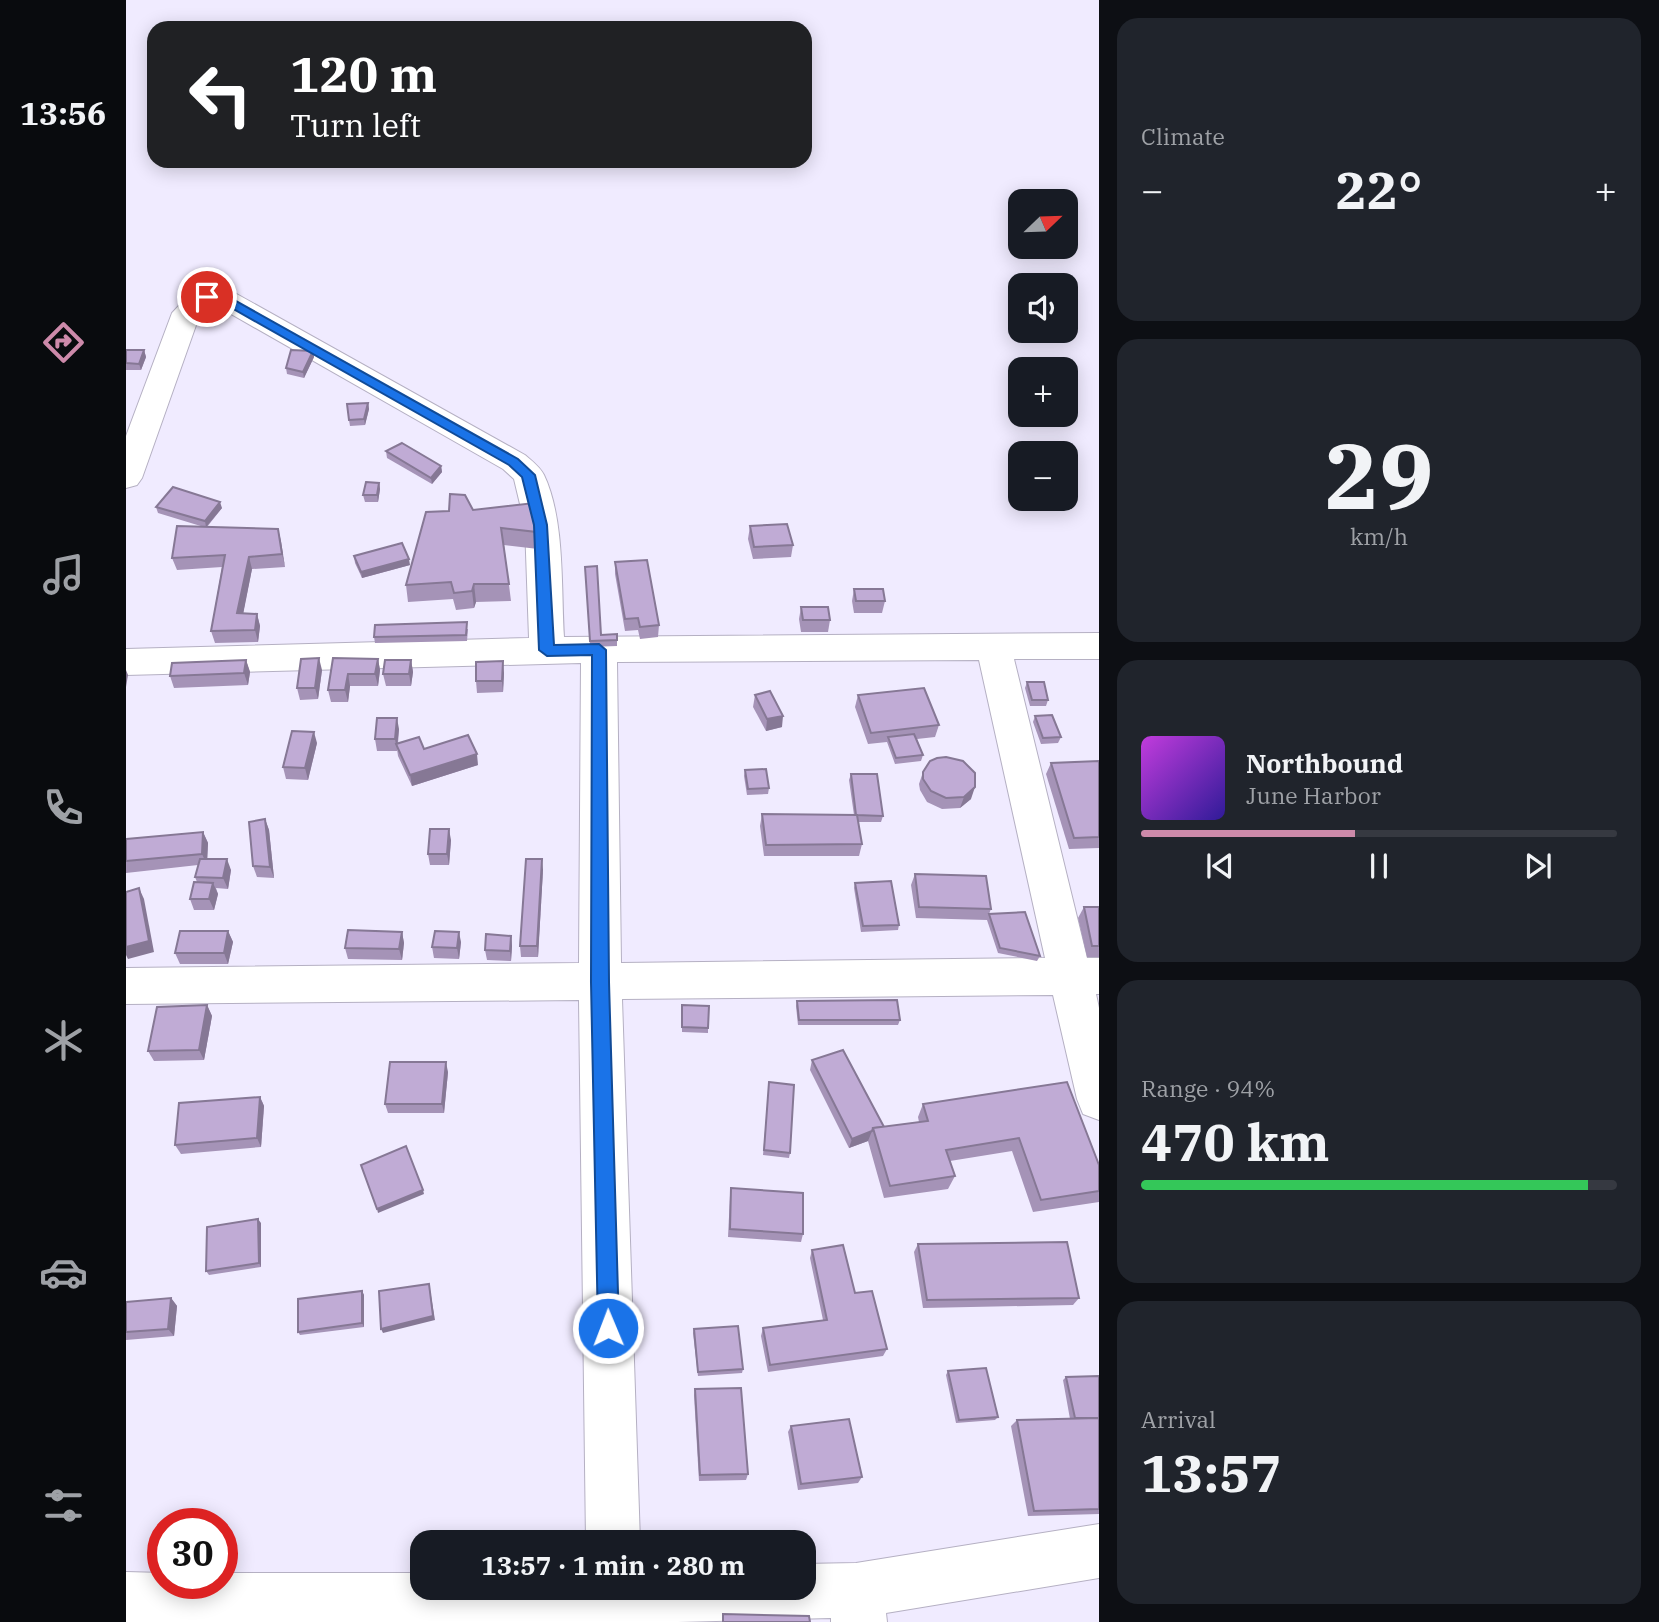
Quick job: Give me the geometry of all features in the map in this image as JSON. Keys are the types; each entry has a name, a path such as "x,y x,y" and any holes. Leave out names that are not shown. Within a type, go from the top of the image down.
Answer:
{"street":[{"path":"126,478 186,313 193,303 207,297 223,298 514,462 528,475 541,525 547,650"},
{"path":"993,646 1085,976 1099,1099"},
{"path":"126,662 547,650 1099,646"},
{"path":"599,650 600,982 613,1530"},
{"path":"126,986 1085,976"},
{"path":"753,1600 857,1606 1099,1551"},
{"path":"126,1600 557,1610 589,1600"}],"building":[{"path":"126,350 144,350 139,364 126,363"},
{"path":"291,350 313,351 303,372 286,368"},
{"path":"368,403 364,419 349,420 347,404"},
{"path":"402,443 441,466 431,478 386,451"},
{"path":"366,482 379,483 377,495 363,495"},
{"path":"173,487 220,502 205,521 156,507"},
{"path":"450,494 465,495 473,510 534,503 537,532 501,528 509,584 474,584 472,591 454,593 451,582 406,585 426,512 449,511"},
{"path":"787,524 793,545 754,547 750,526"},
{"path":"177,526 278,529 282,554 249,557 237,613 257,614 255,630 211,631 225,555 172,558"},
{"path":"402,543 409,559 361,572 354,556"},
{"path":"647,560 659,625 640,627 638,618 625,619 615,562"},
{"path":"597,566 601,635 617,634 617,640 590,641 585,567"},
{"path":"854,589 883,589 885,601 856,601"},
{"path":"801,607 828,607 830,620 803,620"},
{"path":"467,622 466,635 374,637 375,625"},
{"path":"319,658 315,688 297,688 301,659"},
{"path":"333,658 378,659 375,674 348,674 345,690 328,690"},
{"path":"246,660 244,673 170,676 172,663"},
{"path":"385,660 411,660 409,674 383,674"},
{"path":"503,661 502,681 476,681 476,662"},
{"path":"1027,682 1044,682 1048,700 1032,700"},
{"path":"924,688 939,725 871,733 858,695"},
{"path":"770,691 783,716 767,719 755,695"},
{"path":"1052,715 1061,737 1043,738 1035,716"},
{"path":"377,718 397,718 395,739 375,739"},
{"path":"292,731 314,732 305,768 283,767"},
{"path":"914,734 923,755 896,758 888,737"},
{"path":"468,735 477,754 410,775 396,744 419,737 424,749"},
{"path":"946,757 963,761 975,773 975,787 964,797 946,798 931,791 923,779 923,772 930,761"},
{"path":"1099,761 1099,837 1074,838 1051,763"},
{"path":"766,769 769,788 748,789 745,770"},
{"path":"851,774 877,774 883,816 856,815"},
{"path":"762,814 857,815 862,844 766,845"},
{"path":"265,819 270,867 253,866 249,822"},
{"path":"430,829 449,829 447,854 428,854"},
{"path":"203,832 202,854 126,861 126,839"},
{"path":"200,859 227,859 223,878 195,877"},
{"path":"526,859 542,859 537,946 520,946"},
{"path":"915,874 986,876 991,909 919,907"},
{"path":"891,881 899,925 863,926 855,883"},
{"path":"194,882 213,883 209,899 190,899"},
{"path":"139,888 149,941 126,947 126,892"},
{"path":"1084,907 1099,907 1099,946 1092,946"},
{"path":"1025,912 1040,956 1000,948 989,914"},
{"path":"348,930 402,932 399,949 345,948"},
{"path":"180,931 228,931 224,953 175,953"},
{"path":"435,931 459,932 457,948 432,947"},
{"path":"486,934 511,936 510,951 485,950"},
{"path":"897,1000 900,1020 799,1020 797,1001"},
{"path":"207,1005 199,1050 148,1051 157,1007"},
{"path":"682,1005 709,1006 708,1028 682,1027"},
{"path":"843,1050 884,1127 873,1128 872,1131 852,1139 812,1060"},
{"path":"390,1062 446,1062 442,1104 385,1104"},
{"path":"769,1082 794,1085 790,1153 764,1150"},
{"path":"1067,1082 1099,1165 1099,1191 1041,1200 1019,1138 946,1150 955,1176 890,1186 873,1128 928,1121 923,1104"},
{"path":"260,1097 257,1138 175,1145 179,1103"},
{"path":"406,1146 423,1190 377,1209 361,1165"},
{"path":"731,1188 803,1193 803,1234 730,1229"},
{"path":"258,1219 259,1263 206,1271 207,1227"},
{"path":"1067,1242 1079,1298 927,1300 918,1244"},
{"path":"843,1245 855,1293 872,1291 887,1349 770,1365 763,1328 827,1320 812,1250"},
{"path":"429,1284 433,1316 381,1329 379,1291"},
{"path":"362,1291 362,1323 298,1332 298,1299"},
{"path":"171,1298 168,1329 126,1332 126,1302"},
{"path":"738,1326 743,1369 698,1372 694,1329"},
{"path":"986,1368 998,1417 959,1420 948,1371"},
{"path":"1099,1376 1099,1418 1075,1418 1066,1377"},
{"path":"741,1388 748,1474 700,1475 695,1389"},
{"path":"1099,1418 1099,1509 1034,1511 1017,1420"},
{"path":"849,1419 862,1477 801,1484 791,1426"},
{"path":"723,1614 809,1616 810,1622 723,1622"}],"route":[{"path":"207,297 223,298 514,462 528,475 541,525 547,650 599,650 600,982 608,1328"}]}
